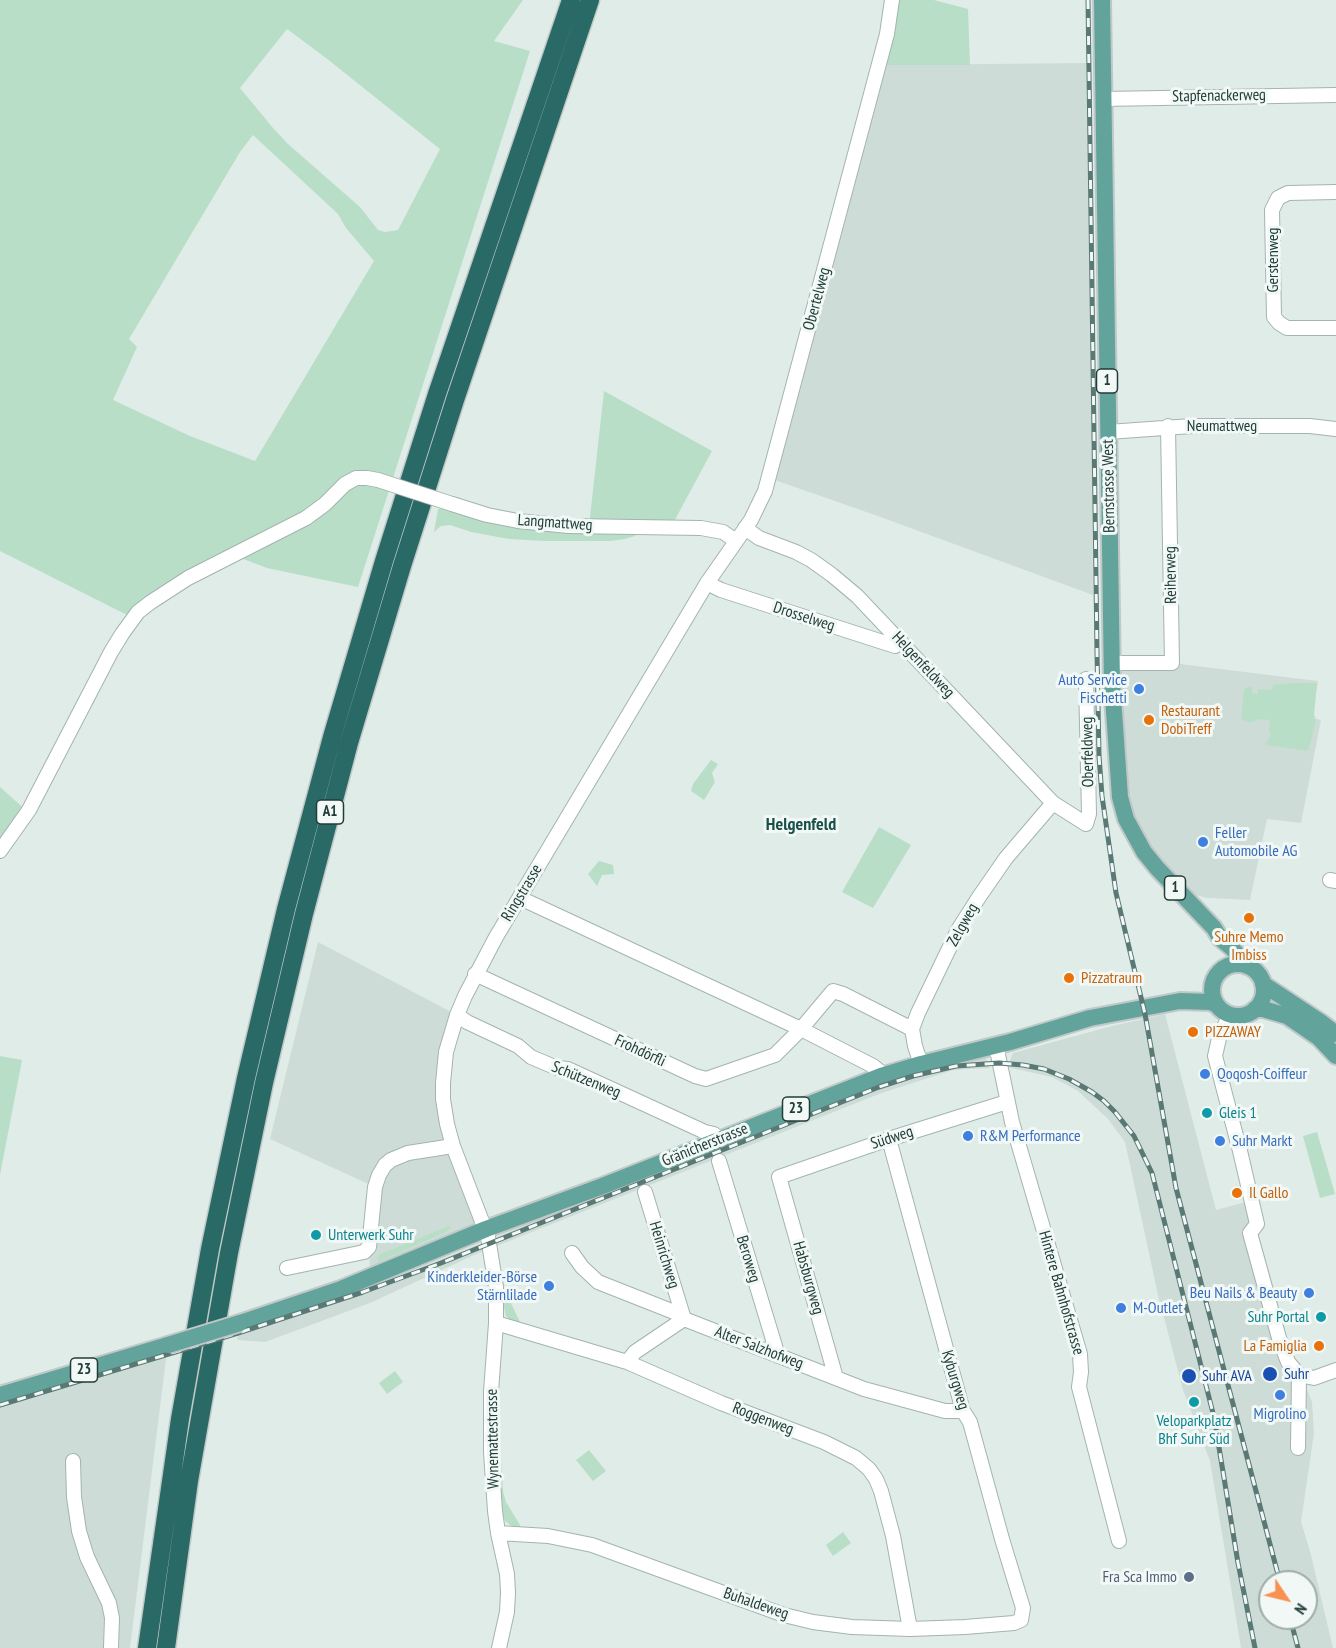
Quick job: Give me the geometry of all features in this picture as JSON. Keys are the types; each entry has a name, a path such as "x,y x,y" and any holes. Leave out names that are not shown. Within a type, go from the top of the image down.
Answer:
{"highway":[{"name":"A1","path":"147,1648 180,1419 210,1249 246,1078 300,852 346,687 402,505 570,0"},
{"name":"A1","path":"166,1648 189,1481 224,1276 264,1083 306,903 352,733 412,533 590,0"}],"main road":[{"name":"Bernstrasse West","path":"1102,0 1112,663 1120,797 1126,819 1144,852 1247,966"},
{"path":"1220,938 1223,953 1213,992 1217,1005 1234,1016 1245,1015 1256,1009 1287,1016 1319,1038 1336,1056"},
{"path":"1218,975 1231,965 1247,966"},
{"name":"1","path":"1247,966 1259,975 1263,984 1335,1032"},
{"name":"Gränicherstrasse","path":"1180,1001 1218,975"},
{"path":"1256,1009 1263,998 1263,984"},
{"name":"Gränicherstrasse","path":"0,1395 240,1323 341,1289 486,1229 600,1187 881,1076 1090,1018 1180,1001 1210,1002 1217,1005"}],"street":[{"name":"Obertelweg","path":"707,583 757,508 767,483 887,34 892,0"},
{"name":"Stapfenackerweg","path":"1103,99 1336,95"},
{"name":"Gerstenweg","path":"1336,192 1288,193 1278,198 1272,210 1274,316 1287,328 1336,328"},
{"name":"Neumattweg","path":"1108,432 1168,426 1310,426 1336,429"},
{"name":"Reiherweg","path":"1112,663 1172,663 1168,426"},
{"name":"Langmattweg","path":"0,851 29,810 111,652 138,612 167,590 188,578 306,518 325,504 345,484 356,478 378,480 488,515 518,521 569,526 700,528 723,532 736,541"},
{"name":"Helgenfeldweg","path":"745,528 759,538 796,552 832,575 857,596 1053,803 1086,824"},
{"name":"Drosselweg","path":"707,583 721,590 895,646 901,642"},
{"name":"Ringstrasse","path":"486,1229 453,1146 445,1107 442,1083 446,1052 457,1015 475,974 707,583"},
{"name":"Oberfeldweg","path":"1086,679 1089,814 1086,824"},
{"name":"Zelgweg","path":"912,1029 962,922 1006,858 1053,803"},
{"path":"520,898 801,1029 873,1066 881,1076"},
{"name":"Frohdörfli","path":"475,974 695,1076 706,1079 775,1055 833,992 843,994 912,1029"},
{"name":"Schützenweg","path":"457,1015 518,1046 531,1057 557,1068 568,1069 705,1132 714,1134 718,1140"},
{"path":"1234,1016 1229,1018 1220,1034 1215,1056 1257,1224 1250,1233 1284,1354 1294,1372 1299,1376 1314,1378 1336,1370"},
{"path":"912,1029 921,1064"},
{"name":"Hintere Bahnhofstrasse","path":"996,1045 1007,1102 1080,1354 1079,1387 1119,1541"},
{"name":"Südweg","path":"779,1177 1007,1102"},
{"name":"Kyburgweg","path":"889,1139 963,1411 970,1422 1023,1608 1021,1620"},
{"path":"287,1268 364,1252 369,1247 375,1187 385,1165 408,1153 453,1146"},
{"name":"Beroweg","path":"719,1161 778,1356"},
{"name":"Habsburgweg","path":"779,1177 836,1378"},
{"name":"Heinrichweg","path":"645,1192 684,1319"},
{"name":"Wynemattestrasse","path":"486,1229 496,1287 491,1392 491,1452 498,1533 507,1574 508,1593 507,1612 499,1648"},
{"name":"Alter Salzhofweg","path":"572,1253 582,1267 598,1282 674,1312 684,1319 864,1389 945,1411 963,1411"},
{"path":"627,1362 635,1352 684,1319"},
{"name":"Roggenweg","path":"495,1323 627,1362 856,1458 869,1468 876,1479 886,1507 910,1629"},
{"path":"1298,1448 1299,1376"},
{"path":"74,1461 74,1497 79,1531 87,1557 109,1603 112,1618 111,1648"},
{"name":"Buhaldeweg","path":"498,1533 548,1536 592,1545 784,1615 813,1622 852,1628 910,1629 965,1627 1014,1623 1021,1620"}],"shaded area":[{"path":"1090,63 1093,595 769,478 879,65"},
{"path":"1112,663 1172,663 1318,681 1312,718 1321,720 1301,823 1267,819 1250,900 1208,898 1178,891 1126,819"},
{"path":"318,942 457,1015 443,1099 486,1229 370,1277 369,1247 375,1187 270,1139"},
{"path":"1165,1014 1216,1210 1246,1202 1287,1337 1312,1402 1314,1433 1301,1522 1315,1570 1258,1570 1258,1630 1318,1630 1318,1585 1333,1648 1241,1648 1210,1461 1183,1390 1158,1295 1125,1142 1108,1119 1078,1091 1052,1077 1007,1067 1013,1053"},
{"path":"986,1058 990,1068 953,1070 879,1094 474,1255 370,1303 265,1342 237,1340 239,1329 335,1299 412,1271 876,1084 946,1063"},
{"path":"167,1351 130,1648 0,1648 0,1402"}],"green space":[{"path":"0,0 523,0 494,41 530,51 358,587 267,568 233,555 133,618 0,551","holes":["287,29 440,149 398,230 385,232 378,230 360,207 288,144 240,88","253,135 338,214 346,228 374,261 255,461 190,436 113,400 137,347 129,339 240,152"]},
{"path":"892,0 934,0 968,9 970,65 879,65"},
{"path":"604,391 712,451 671,527 610,541 509,539 471,532 450,525 441,526 434,532 438,509 452,504 589,526"},
{"path":"1317,683 1314,715 1316,720 1307,751 1266,745 1271,737 1270,720 1258,719 1250,723 1241,719 1244,689 1252,686 1252,693 1257,694 1258,689 1272,690 1273,685"},
{"path":"711,760 718,764 712,773 715,782 704,800 691,791 693,784"},
{"path":"0,787 28,812 0,851"},
{"path":"879,827 911,845 873,908 842,892"},
{"path":"599,861 613,865 614,874 602,875 597,886 588,874"},
{"path":"0,1056 22,1060 0,1175"},
{"path":"1317,1132 1335,1194 1320,1198 1303,1136"},
{"path":"451,1227 446,1232 378,1262 378,1255"},
{"path":"503,1287 520,1322 520,1324 506,1316"},
{"path":"395,1371 403,1382 387,1394 379,1383"},
{"path":"499,1429 503,1491 506,1502 520,1525 519,1530 505,1521 502,1513 498,1472 497,1431"},
{"path":"589,1450 606,1471 593,1481 576,1460"},
{"path":"843,1532 851,1543 833,1556 826,1545"}],"railway":[{"path":"1088,0 1097,652 1102,796 1116,893 1145,1014 1176,1188 1277,1570"},
{"path":"0,1405 238,1333 363,1292 441,1263 879,1087 913,1076 956,1066 999,1063 1044,1069 1069,1079 1104,1101 1134,1136 1152,1173 1214,1417 1238,1563 1255,1648"},
{"path":"1293,1630 1298,1648"}],"place":[{"name":"Auto Service Fischetti","path":"1139,689"},
{"name":"Restaurant DobiTreff","path":"1149,720"},
{"name":"Feller Automobile AG","path":"1203,842"},
{"name":"Suhre Memo Imbiss","path":"1249,918"},
{"name":"Pizzatraum","path":"1069,978"},
{"name":"PIZZAWAY","path":"1193,1032"},
{"name":"Qoqosh-Coiffeur","path":"1205,1074"},
{"name":"Gleis 1","path":"1207,1113"},
{"name":"R&M Performance","path":"968,1136"},
{"name":"Suhr Markt","path":"1220,1141"},
{"name":"Il Gallo","path":"1237,1193"},
{"name":"Unterwerk Suhr","path":"316,1235"},
{"name":"Kinderkleider-Börse Stärnlilade","path":"549,1286"},
{"name":"Beu Nails & Beauty","path":"1309,1293"},
{"name":"M-Outlet","path":"1121,1308"},
{"name":"Suhr Portal","path":"1321,1317"},
{"name":"La Famiglia","path":"1319,1346"},
{"name":"Suhr","path":"1270,1374"},
{"name":"Suhr AVA","path":"1189,1376"},
{"name":"Migrolino","path":"1280,1395"},
{"name":"Veloparkplatz Bhf Suhr Süd","path":"1194,1402"},
{"name":"Fra Sca Immo","path":"1189,1577"}],"district":[{"name":"Helgenfeld","path":"801,825"}]}
